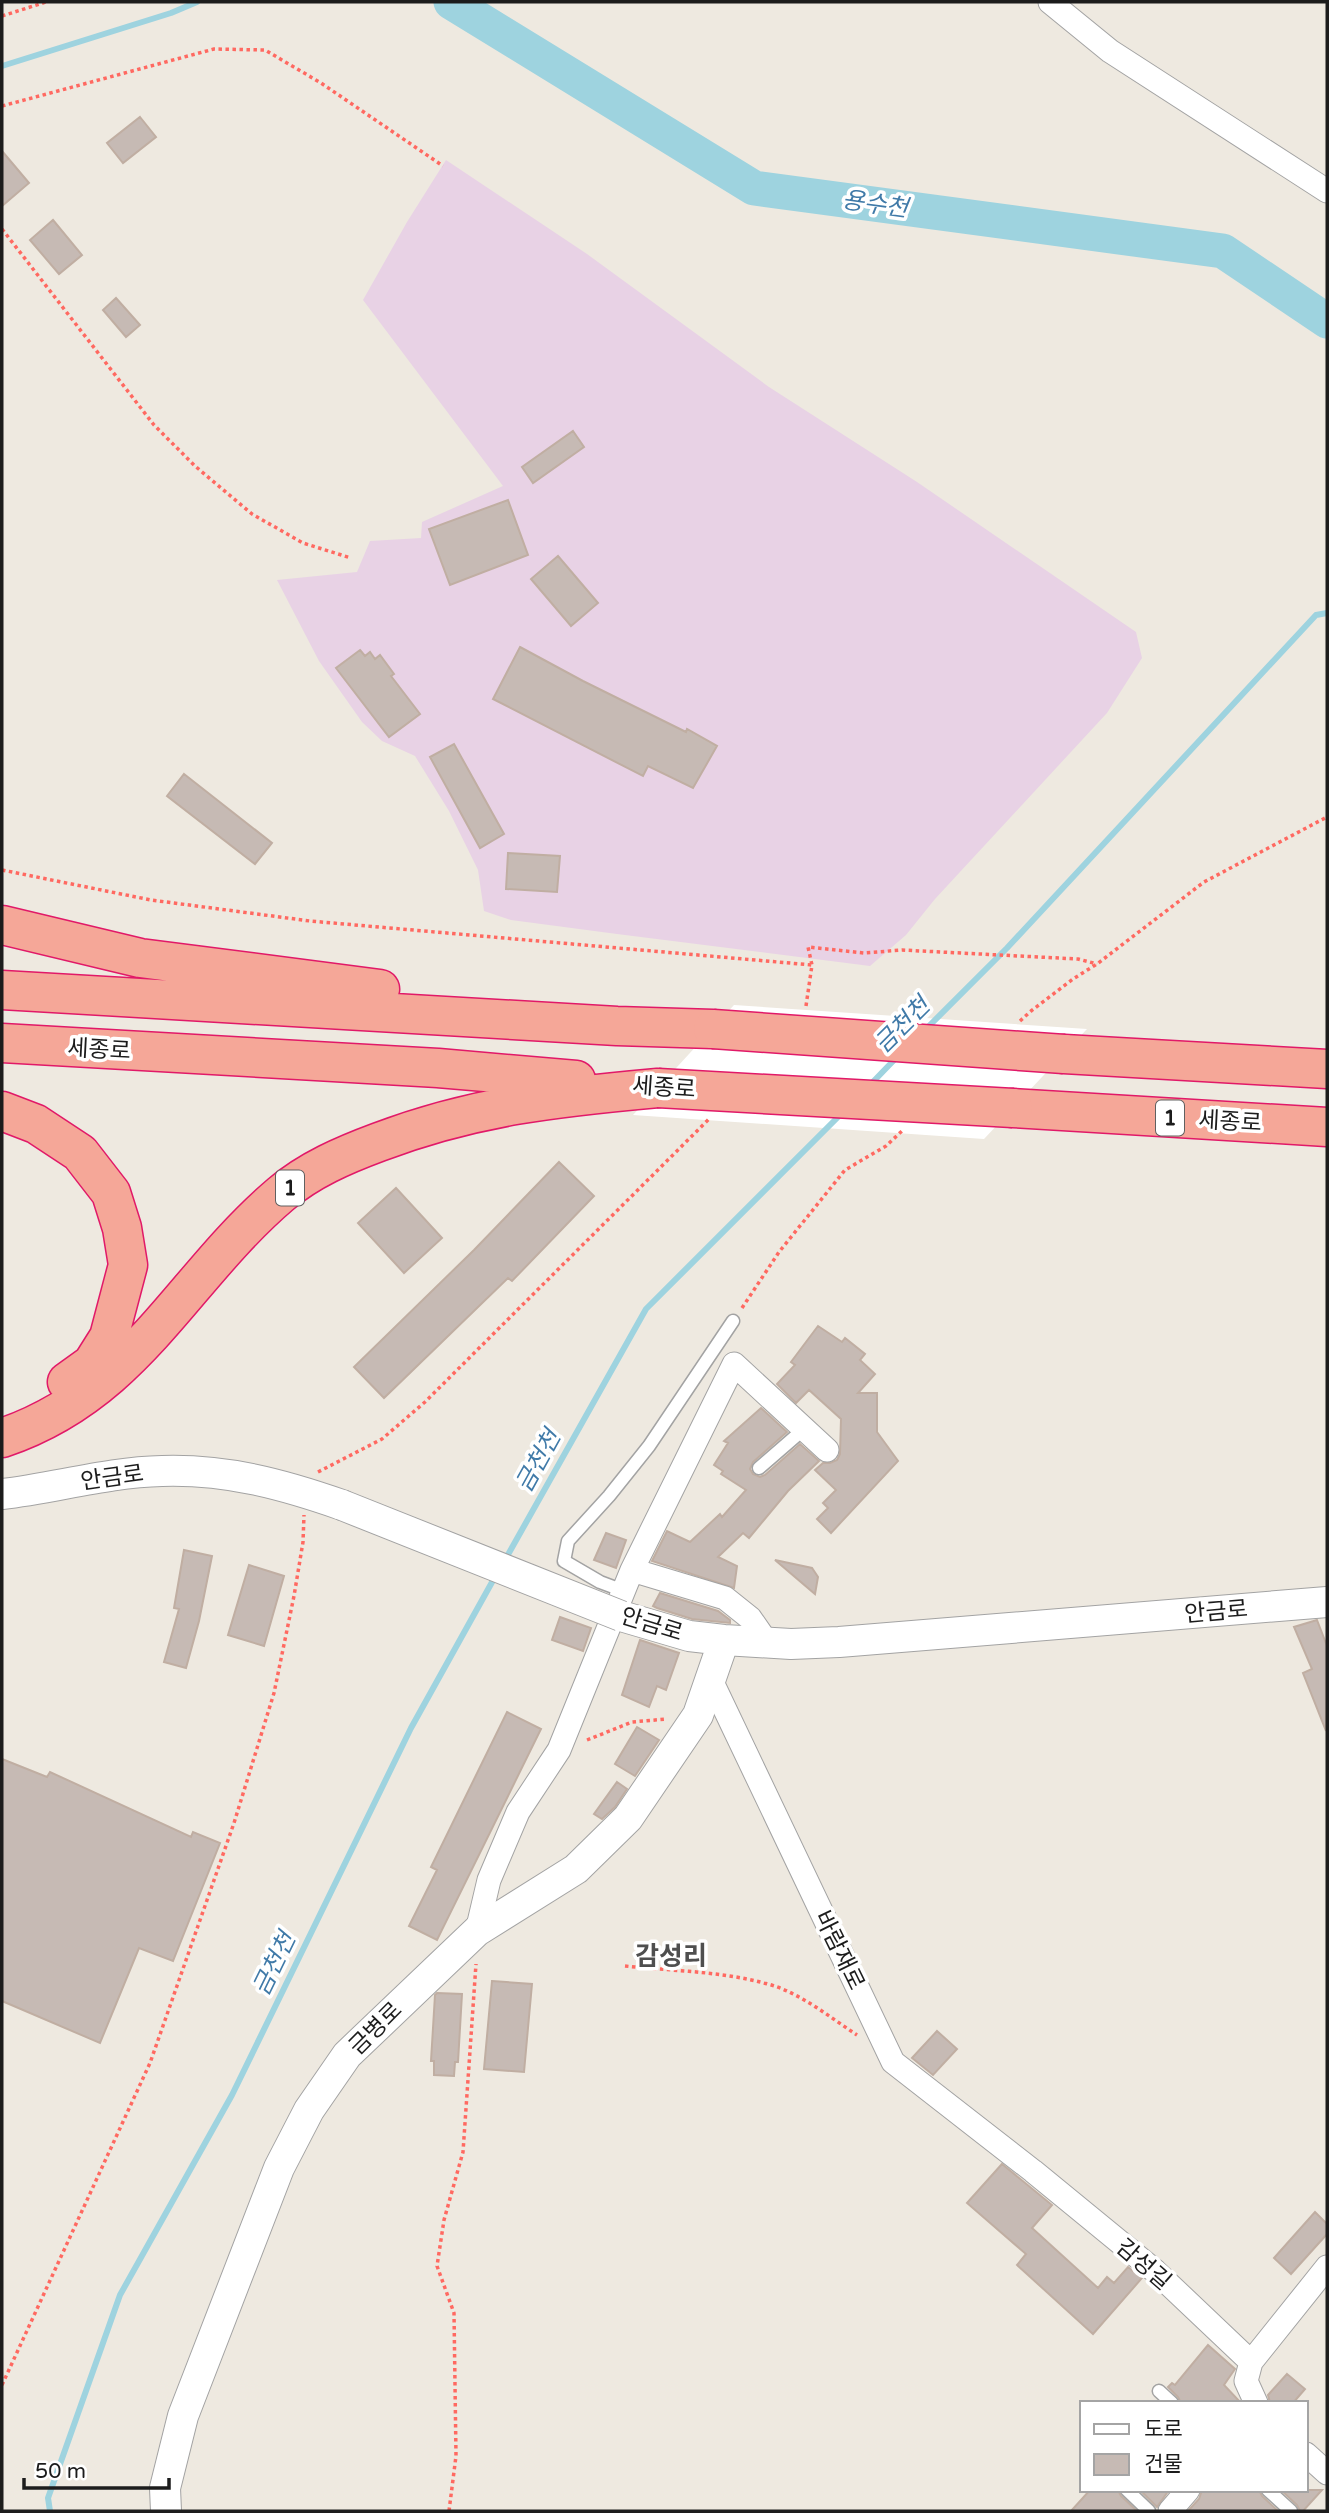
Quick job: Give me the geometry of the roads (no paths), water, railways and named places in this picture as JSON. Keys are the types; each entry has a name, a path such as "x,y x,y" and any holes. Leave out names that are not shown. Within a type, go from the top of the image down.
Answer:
{"highway":[{"path":"2,925 140,958 423,994 617,1026"},
{"path":"2,990 617,1026 713,1029 1064,1054 1327,1069"},
{"name":"세종로","path":"2,1043 438,1068 658,1087 1327,1127"},
{"name":"1","path":"2,1438 28,1429 68,1408 108,1378 144,1345 233,1239 283,1192 335,1159 409,1130 477,1111 548,1098 658,1087"},
{"path":"2,1111 36,1124 80,1153 111,1193 122,1228 128,1265 109,1337 92,1364 52,1393 21,1410 2,1415"},
{"path":"1205,1119 1327,1146"}],"street":[{"path":"1050,2 1110,51 1327,191"},
{"path":"477,1931 489,1880 518,1812 559,1750 626,1592 734,1364 827,1450"},
{"name":"안금로","path":"2,1494 104,1476 163,1471 261,1479 626,1592 689,1636 724,1640 791,1644 839,1642 1327,1602"},
{"path":"626,1592 725,1598 750,1618 766,1641"},
{"name":"금병로","path":"166,2511 165,2488 183,2416 279,2168 309,2110 347,2055 477,1931 576,1869 628,1818 698,1715 724,1640"},
{"name":"바람재로","path":"710,1678 893,2062 1033,2171"},
{"name":"감성길","path":"1033,2171 1155,2272 1251,2362"},
{"path":"1254,2401 1246,2381 1251,2362 1327,2267"},
{"path":"1308,2456 1327,2473"},
{"path":"1170,2511 1186,2492"}],"lane":[{"path":"626,1592 600,1582 564,1561 568,1541 649,1446 733,1321"},
{"path":"759,1468 804,1429"},
{"path":"1159,2392 1170,2401"},
{"path":"1129,2492 1149,2511"},
{"path":"1270,2492 1291,2511"}],"waterway":[{"path":"2,66 171,13 197,2"},
{"name":"용수천","path":"451,2 754,188 1223,251 1327,321"},
{"name":"금천천","path":"925,1030 1007,948 1316,615 1327,613"},
{"name":"금천천","path":"868,1087 897,1057"},
{"name":"금천천","path":"505,1560 646,1309 843,1112"},
{"name":"금천천","path":"50,2511 48,2498 120,2295 232,2095 411,1728 496,1575"}],"district":[{"name":"감성리","path":"671,1956"}]}
